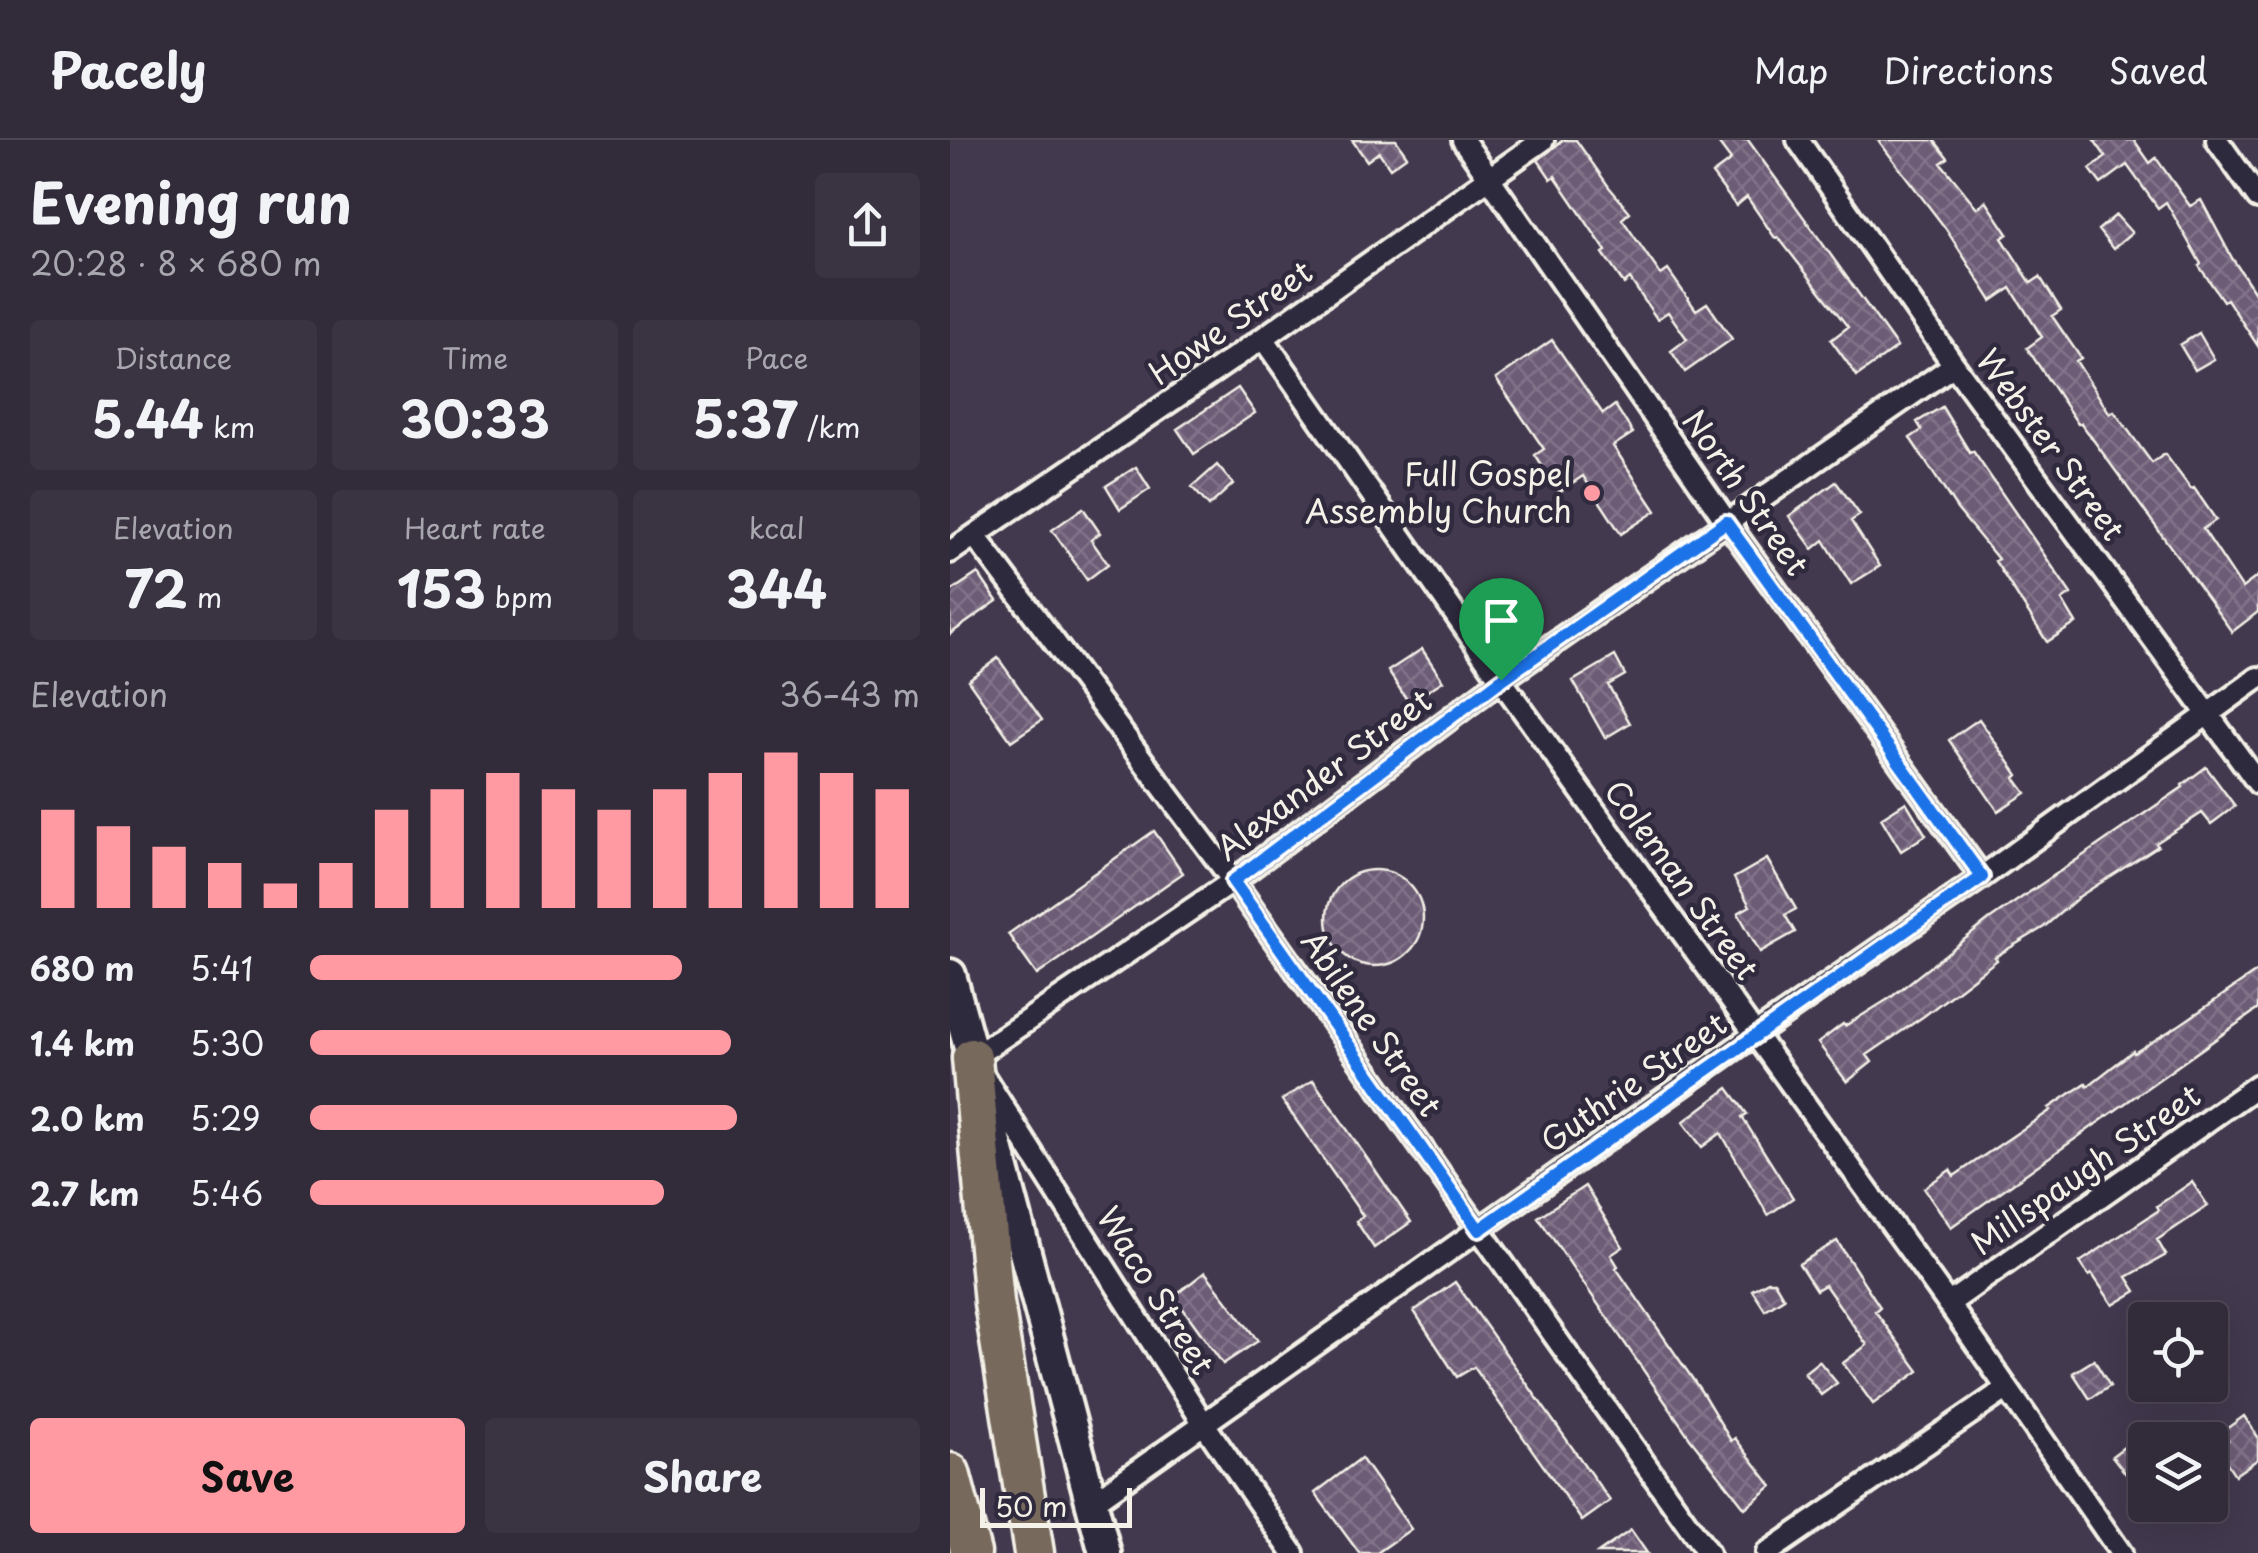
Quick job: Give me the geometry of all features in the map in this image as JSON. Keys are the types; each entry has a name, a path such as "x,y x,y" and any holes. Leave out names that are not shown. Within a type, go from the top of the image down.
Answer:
{"highway":[{"path":"972,1058 994,1303 1034,1553"},
{"path":"950,1472 970,1553"}],"main road":[{"path":"950,974 1105,1553"}],"street":[{"name":"North Street","path":"1463,140 1726,522 1982,877"},
{"name":"Howe Street","path":"950,552 1543,140"},
{"name":"Webster Street","path":"1798,140 1954,365 2258,783"},
{"path":"2216,140 2258,198"},
{"name":"Coleman Street","path":"1263,338 1501,680 2122,1553"},
{"name":"Alexander Street","path":"972,1058 1233,881 1501,680 1954,365"},
{"name":"Abilene Street","path":"975,536 1233,881 1708,1553"},
{"name":"Guthrie Street","path":"1093,1502 1982,877 2258,678"},
{"name":"Waco Street","path":"972,1058 1204,1424 1293,1553"},
{"name":"Millspaugh Street","path":"1948,1304 2258,1085"},
{"path":"1768,1553 2006,1390"}],"building":[{"path":"1352,140 1396,140 1407,156 1390,168 1379,152 1367,161"},
{"path":"1563,140 1576,140 1630,212 1622,219 1661,275 1668,270 1696,310 1707,303 1732,339 1685,372 1671,351 1687,339 1668,312 1657,319 1630,279 1624,284 1555,176 1551,179 1538,160"},
{"path":"1716,140 1748,140 1897,347 1857,376 1831,340 1848,327 1775,238 1747,197 1736,206 1712,174 1731,160"},
{"path":"1878,140 1934,140 1948,158 1941,163 1977,208 1986,201 2008,234 2002,238 2031,283 2040,277 2061,310 2052,316 2081,358 2076,361 2110,414 2114,411 2152,463 2165,454 2194,488 2216,520 2203,529 2242,588 2258,576 2258,612 2232,632 2081,423 2078,424 2027,348 2042,337 2011,288 1992,301 1946,229"},
{"path":"2094,140 2134,140 2150,163 2156,158 2190,206 2201,200 2258,297 2258,346 2199,266 2166,202 2158,208 2127,165 2101,184 2090,169 2106,157"},
{"path":"2116,215 2132,233 2113,249 2098,230"},
{"path":"2199,333 2214,359 2195,370 2180,345"},
{"path":"1552,340 1603,414 1615,405 1633,433 1613,446 1656,511 1621,534 1583,476 1559,492 1535,455 1544,449 1496,379"},
{"path":"1238,388 1255,413 1194,454 1177,429"},
{"path":"1942,407 1970,453 1973,451 2071,594 2062,600 2076,623 2047,642 1995,561 1998,559 1957,509 1910,438 1922,430 1917,422"},
{"path":"1217,465 1233,484 1209,506 1192,487"},
{"path":"1136,467 1150,489 1120,509 1106,486"},
{"path":"1836,482 1860,515 1851,521 1880,566 1851,584 1824,540 1813,549 1789,516"},
{"path":"1083,508 1100,533 1091,540 1108,564 1087,580 1052,530"},
{"path":"978,573 997,601 950,634 950,592"},
{"path":"1422,649 1443,681 1409,703 1388,671"},
{"path":"1615,656 1625,675 1608,685 1630,723 1605,738 1573,681"},
{"path":"998,658 1042,720 1011,741 968,680"},
{"path":"1979,719 2026,793 1998,811 1949,740"},
{"path":"2206,767 2235,806 2211,824 2202,813 2080,896 2044,927 1995,957 1997,960 1924,1016 1867,1055 1872,1062 1847,1082 1818,1043 1890,998 1989,920 2183,787"},
{"path":"1906,802 1926,835 1901,851 1881,818"},
{"path":"1154,831 1183,873 1037,975 1008,934"},
{"path":"1767,859 1796,909 1785,915 1795,932 1760,952 1738,913 1750,906 1734,878"},
{"path":"1375,870 1393,874 1409,884 1419,900 1423,918 1419,936 1409,952 1393,962 1375,966 1357,962 1341,952 1331,936 1327,918 1331,900 1341,884 1357,874"},
{"path":"2258,971 2258,1009 1951,1227 1924,1188 1950,1170 1954,1176 2133,1051 2181,1024"},
{"path":"1313,1080 1411,1222 1374,1248 1356,1221 1363,1216 1282,1100"},
{"path":"1728,1088 1747,1114 1742,1117 1793,1198 1768,1215 1721,1133 1702,1147 1683,1122"},
{"path":"2192,1182 2208,1206 2157,1240 2166,1255 2127,1277 2136,1291 2113,1305 2080,1262 2159,1210 2157,1206"},
{"path":"1585,1186 1623,1247 1611,1255 1616,1268 1731,1441 1735,1438 1772,1486 1745,1508 1690,1438 1538,1217"},
{"path":"1837,1241 1880,1307 1875,1311 1919,1371 1873,1404 1843,1363 1867,1345 1825,1285 1816,1290 1799,1264"},
{"path":"1205,1272 1258,1341 1223,1364 1174,1296"},
{"path":"1774,1281 1784,1298 1765,1310 1752,1290"},
{"path":"1455,1282 1610,1501 1582,1521 1474,1367 1457,1377 1414,1311"},
{"path":"2094,1360 2110,1386 2090,1399 2073,1373"},
{"path":"1819,1361 1837,1383 1821,1395 1804,1373"},
{"path":"2244,1416 2258,1437 2258,1459 2235,1475 2228,1464 2228,1428"},
{"path":"2128,1444 2128,1477 2112,1456"},
{"path":"1361,1458 1411,1529 1377,1553 1359,1553 1315,1493"},
{"path":"1631,1530 1647,1553 1598,1553"}],"place":[{"name":"Full Gospel Assembly Church","path":"1592,493"}],"route":[{"path":"1726,522 1982,877 1479,1230 1233,881 1501,680 1726,522"}]}
